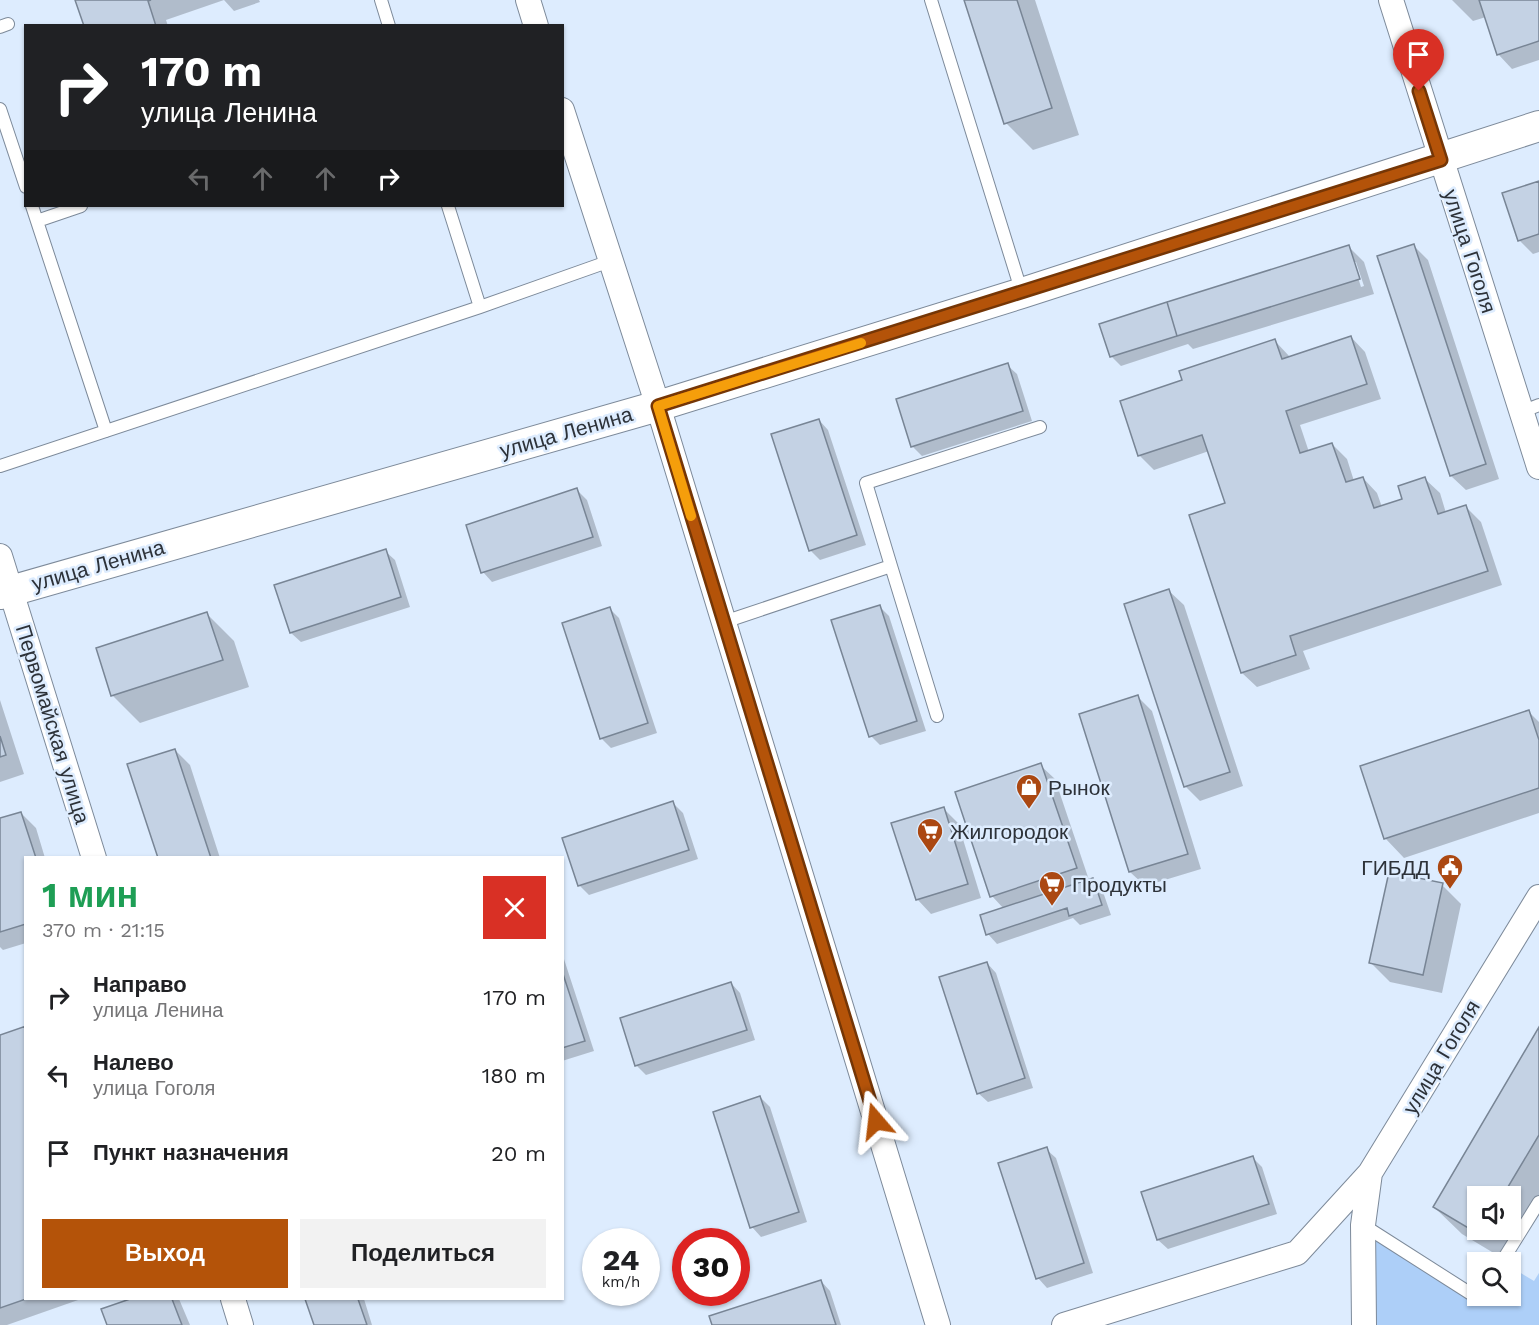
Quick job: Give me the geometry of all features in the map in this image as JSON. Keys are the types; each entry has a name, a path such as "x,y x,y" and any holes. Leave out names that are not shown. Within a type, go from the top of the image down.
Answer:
{"street":[{"path":"528,0 535,24"},
{"name":"улица Гоголя","path":"1390,0 1441,160 1530,409 1539,467"},
{"path":"564,116 658,406 938,1325"},
{"name":"улица Ленина","path":"5,592 658,406 1441,160 1539,126"},
{"name":"Первомайская улица","path":"0,556 5,592 93,856"},
{"name":"улица Гоголя","path":"1364,1325 1363,1224 1370,1173 1539,897"},
{"path":"1064,1325 1297,1253 1370,1173"},
{"path":"233,1300 241,1325"}],"lane":[{"path":"381,0 388,24"},
{"path":"931,0 1022,293"},
{"path":"0,109 24,181"},
{"path":"32,207 106,431"},
{"path":"37,221 78,207"},
{"path":"448,207 480,307"},
{"path":"0,466 480,307 610,261"},
{"path":"936,716 866,483 1040,427"},
{"path":"724,622 891,566"},
{"path":"1508,1252 1539,1202"},
{"path":"1363,1224 1467,1291"}],"shaded area":[{"path":"1363,1225 1467,1288 1467,1306 1521,1306 1521,1273 1534,1281 1539,1273 1539,1325 1364,1325"}],"building":[{"path":"75,0 151,0 148,1 155,24 83,24"},
{"path":"964,0 1017,0 1052,108 1004,124"},
{"path":"1479,0 1539,0 1539,41 1497,55"},
{"path":"1539,181 1539,234 1518,241 1502,193"},
{"path":"1414,244 1486,464 1450,476 1377,256"},
{"path":"1349,245 1360,279 1177,336 1167,302"},
{"path":"1167,302 1177,336 1110,357 1099,324"},
{"path":"1351,336 1367,384 1286,411 1300,453 1332,443 1346,482 1363,477 1374,508 1402,499 1398,486 1425,477 1438,514 1466,505 1488,571 1290,636 1296,655 1241,673 1189,515 1225,503 1202,435 1138,456 1120,401 1182,380 1179,371 1275,339 1282,359"},
{"path":"1008,363 1023,411 911,447 896,399"},
{"path":"819,419 857,535 809,551 771,434"},
{"path":"577,488 593,537 481,573 466,525"},
{"path":"386,549 401,597 290,633 274,585"},
{"path":"1169,589 1230,772 1184,787 1124,604"},
{"path":"880,605 917,721 869,737 831,620"},
{"path":"610,607 648,723 600,739 562,623"},
{"path":"207,612 223,660 111,696 96,648"},
{"path":"1138,695 1188,854 1129,872 1079,714"},
{"path":"1529,710 1539,740 1539,788 1384,839 1360,766"},
{"path":"0,736 6,755 0,757"},
{"path":"175,749 210,856 157,856 127,764"},
{"path":"1041,763 1077,868 990,897 955,792"},
{"path":"673,801 689,850 578,886 562,838"},
{"name":"Жилгородок","path":"944,807 968,884 916,900 891,823"},
{"path":"21,812 35,856 24,856 24,925 0,932 0,818"},
{"path":"1389,872 1443,883 1423,975 1369,963"},
{"name":"Продукты","path":"1093,878 1102,905 1069,916 1067,908 986,935 980,915"},
{"path":"987,962 1025,1078 977,1094 939,977"},
{"path":"564,977 585,1041 564,1047"},
{"path":"731,982 747,1030 635,1066 620,1018"},
{"path":"24,1027 24,1300 0,1308 0,1035"},
{"path":"1539,1027 1539,1135 1509,1186 1467,1186 1467,1227 1433,1207"},
{"path":"760,1096 799,1212 750,1228 713,1112"},
{"path":"1047,1147 1084,1263 1036,1279 998,1163"},
{"path":"1253,1156 1269,1204 1157,1240 1141,1192"},
{"path":"821,1280 836,1325 712,1325 709,1316 740,1306 750,1306 750,1303"},
{"path":"127,1300 172,1300 182,1325 107,1325 101,1309"},
{"path":"305,1300 358,1300 367,1325 314,1325"}],"slow traffic":[{"path":"691,516 658,406 861,343"}],"place":[{"name":"Рынок","path":"1029,810"},
{"name":"Жилгородок","path":"930,854"},
{"name":"ГИБДД","path":"1450,890"},
{"name":"Продукты","path":"1052,907"}],"route":[{"path":"876,1121 658,406 1441,160 1419,91"}]}
